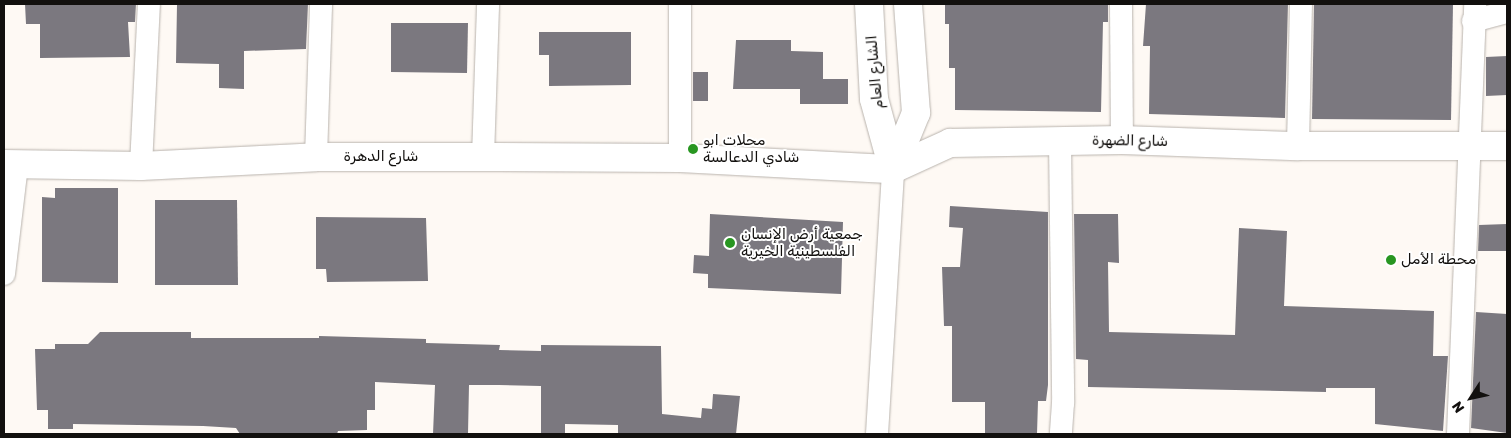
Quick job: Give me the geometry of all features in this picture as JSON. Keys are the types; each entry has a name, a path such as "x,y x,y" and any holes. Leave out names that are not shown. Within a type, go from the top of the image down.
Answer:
{"street":[{"path":"142,166 149,4"},
{"path":"316,157 321,4"},
{"path":"482,157 488,4"},
{"path":"680,4 680,158"},
{"name":"الشارع العام","path":"869,4 874,99 893,169"},
{"path":"877,434 893,169 916,113 908,4"},
{"path":"1121,4 1122,140"},
{"path":"1298,146 1301,4"},
{"path":"1458,434 1471,146 1474,12 1507,12"},
{"name":"شارع الضهرة","path":"758,161 893,169 950,143 1122,140 1298,146 1507,146"},
{"path":"1060,141 1063,403 1060,434"},
{"name":"شارع الدهرة","path":"11,165 142,166 316,157 680,158 758,161"},
{"path":"4,274 11,165"}],"building":[{"path":"25,4 136,4 135,22 128,22 130,57 40,58 40,24 26,24"},
{"path":"177,4 308,4 306,49 244,51 244,89 219,88 219,64 176,63"},
{"path":"945,4 1108,4 1108,22 1103,22 1101,112 955,110 955,68 949,68 949,24 945,24"},
{"path":"1146,4 1288,4 1285,118 1149,114 1150,46 1143,46"},
{"path":"1314,4 1453,4 1451,120 1312,119"},
{"path":"391,23 468,23 467,73 391,72"},
{"path":"539,32 631,32 631,85 549,86 549,55 539,55"},
{"path":"736,40 791,40 791,51 823,52 823,79 848,79 848,104 800,104 800,89 733,89"},
{"path":"1507,56 1507,95 1486,96 1486,57"},
{"path":"693,72 708,72 708,101 693,101"},
{"path":"55,188 118,188 118,283 42,282 42,197 55,198"},
{"path":"155,200 237,200 238,285 155,285"},
{"path":"950,206 1048,212 1048,385 1046,401 1038,401 1037,434 985,434 985,402 952,402 952,326 944,326 942,267 960,267 963,228 949,227"},
{"path":"710,214 843,222 841,294 708,288 708,274 693,273 694,255 709,256"},
{"path":"1074,214 1118,214 1119,263 1108,262 1109,332 1235,335 1239,228 1287,231 1284,306 1434,311 1433,356 1448,356 1443,431 1375,424 1375,388 1326,388 1326,392 1088,387 1088,360 1076,359"},
{"path":"316,217 426,218 428,281 327,282 326,269 316,269"},
{"path":"1507,224 1507,251 1478,251 1479,225"},
{"path":"1476,312 1507,314 1507,433 1471,428"},
{"path":"100,332 191,332 191,338 319,338 319,336 426,339 426,343 500,345 499,350 541,351 541,345 661,346 662,414 701,418 702,408 712,409 713,394 740,396 736,434 618,434 618,425 565,424 565,434 541,434 541,386 469,385 468,434 433,434 435,385 375,382 375,410 367,410 367,430 338,431 337,434 240,434 236,428 203,426 73,424 73,429 48,429 48,410 37,410 35,349 55,349 55,344 88,344"}],"place":[{"name":"محلات ابو شادي الدعالسة","path":"693,149"},
{"name":"جمعية أرض الإنسان الفلسطينية الخيرية","path":"730,243"},
{"name":"محطة الأمل","path":"1391,260"}]}
